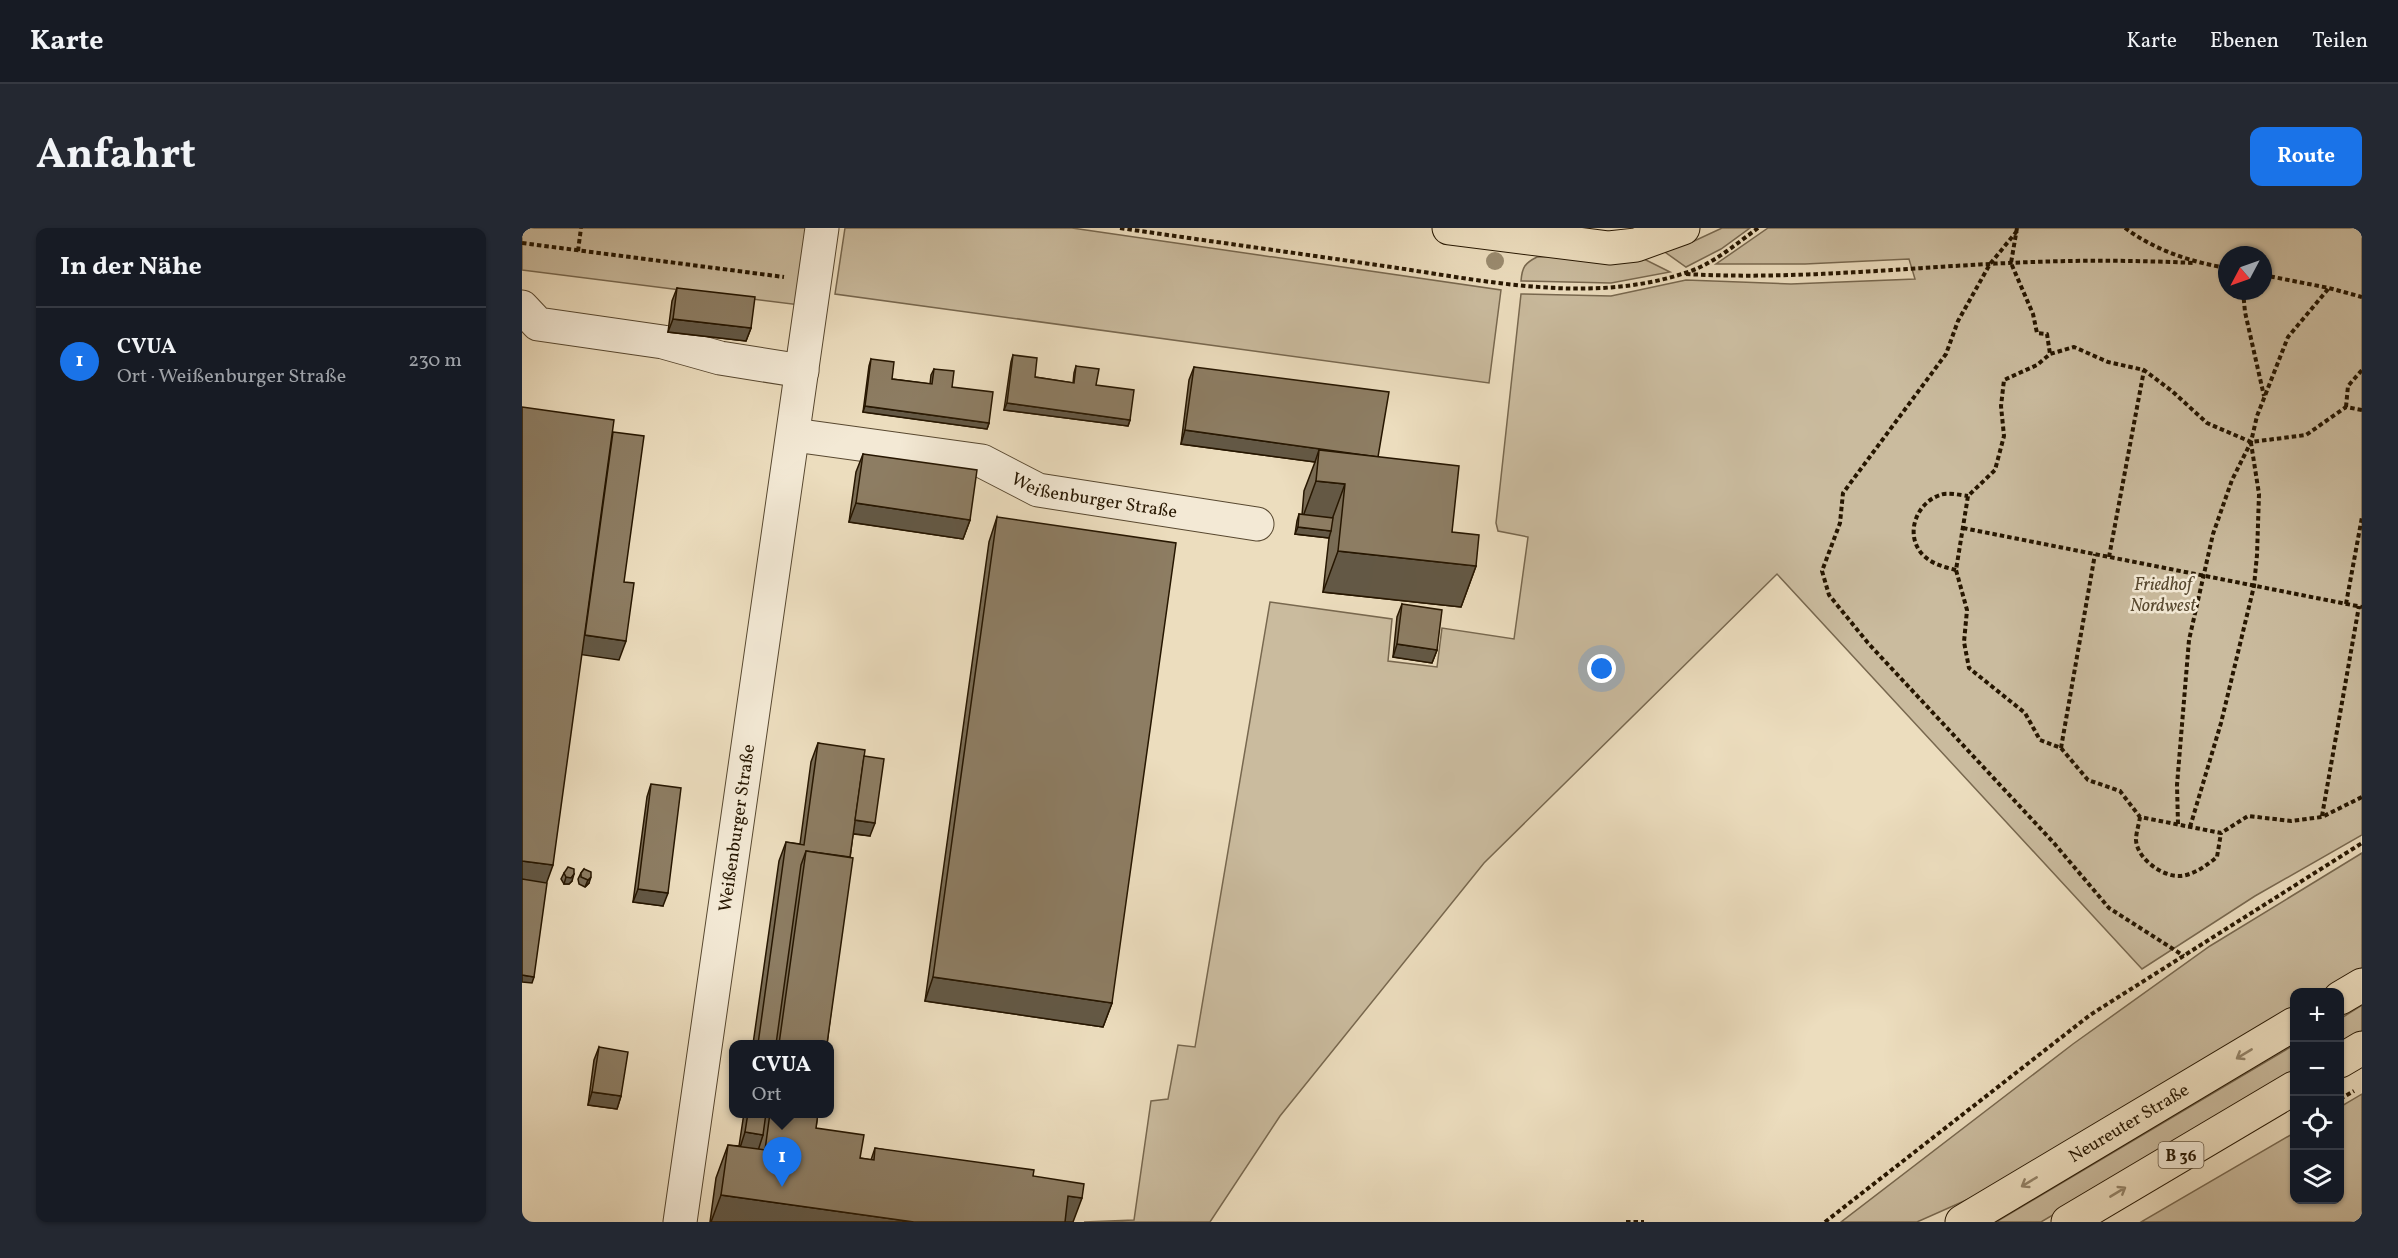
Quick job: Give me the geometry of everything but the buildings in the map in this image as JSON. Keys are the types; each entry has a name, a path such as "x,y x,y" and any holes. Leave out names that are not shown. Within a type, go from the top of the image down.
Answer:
{"main road":[{"path":"1449,228 1609,248 1636,245 1683,228"},
{"path":"2344,996 2362,985"},
{"name":"Neureuter Straße","path":"1962,1222 2290,1027"},
{"path":"2344,1059 2362,1048"},
{"name":"B 36","path":"2068,1222 2290,1091"}],"street":[{"name":"Weißenburger Straße","path":"680,1222 822,228"},
{"path":"522,307 538,324 663,342 720,358 802,371"},
{"name":"Weißenburger Straße","path":"794,435 982,461 1038,490 1257,524"}],"path":[{"path":"578,251 582,228"},
{"path":"1120,228 1528,286 1584,289 1634,285 1686,273 1724,252 1758,228"},
{"path":"2125,228 2140,239 2194,263"},
{"path":"2017,230 2011,263 2033,314 2037,333 2047,334 2050,354"},
{"path":"2017,230 1990,264 1958,321 1946,354 1843,493 1840,523 1822,571 1829,595 1868,643 2053,842 2109,908 2184,956"},
{"path":"522,243 815,281"},
{"path":"1686,273 1742,277 1849,274 1990,264 2096,260 2194,263 2218,267"},
{"path":"2272,277 2362,297"},
{"path":"2178,825 2179,754 2188,640 2213,534 2232,480 2251,442 2257,416 2288,337 2329,288"},
{"path":"2244,300 2264,397"},
{"path":"2362,410 2346,407 2306,435 2251,442 2207,423 2144,369 2108,362 2074,347 2050,354 2037,365 2004,380 2001,406 2004,436 1995,471 1968,496 1956,570 1966,610 1964,642 1969,668 2025,713 2040,740 2061,748 2088,780 2120,791 2140,817 2221,833 2248,816 2291,821 2322,817 2362,797"},
{"path":"2109,557 2144,369"},
{"path":"2346,407 2348,386 2362,370"},
{"path":"2190,827 2221,723 2254,586 2259,494 2251,442"},
{"path":"1956,570 1937,565 1922,554 1915,541 1913,524 1923,505 1941,494 1968,496"},
{"path":"2346,604 2362,517"},
{"path":"1963,528 2361,607 2322,817"},
{"path":"2061,748 2095,554"},
{"path":"2140,817 2136,843 2147,861 2164,873 2172,875 2180,876 2200,870 2217,857 2221,833"},
{"path":"1825,1222 2090,1015 2362,843"},
{"path":"2344,1097 2362,1087"},
{"path":"1626,1222 1644,1222"}],"green space":[{"path":"522,228 809,228 800,305 522,270"},
{"path":"845,228 1072,228 1501,290 1489,383 835,294"},
{"path":"1722,228 1750,228 1721,249 1686,267 1662,250 1692,242"},
{"name":"Friedhof Nordwest","path":"1768,228 2362,228 2362,835 2255,896 2142,969 1777,574 1484,863 1280,1116 1210,1222 1084,1222 1134,1220 1151,1101 1168,1099 1178,1045 1195,1047 1270,602 1392,619 1388,661 1437,667 1442,628 1514,639 1528,537 1498,531 1496,523 1521,294 1611,296 1686,280 1791,284 1915,279 1909,259 1805,264 1716,264"},
{"path":"1634,254 1670,272 1611,283 1521,281 1525,266 1537,257"},
{"path":"2362,853 2362,968 2328,988 2290,988 2290,1010 1980,1194 1917,1222 1841,1222 2073,1044 2210,946"},
{"path":"2362,1005 2362,1033 2344,1044 2344,1042 2344,1016"},
{"path":"2290,1047 2290,1075 2041,1222 1996,1222"},
{"path":"2362,1094 2362,1222 2141,1222 2290,1135 2290,1204 2344,1204 2344,1105"}],"place":[{"name":"CVUA","path":"782,1187"}]}
